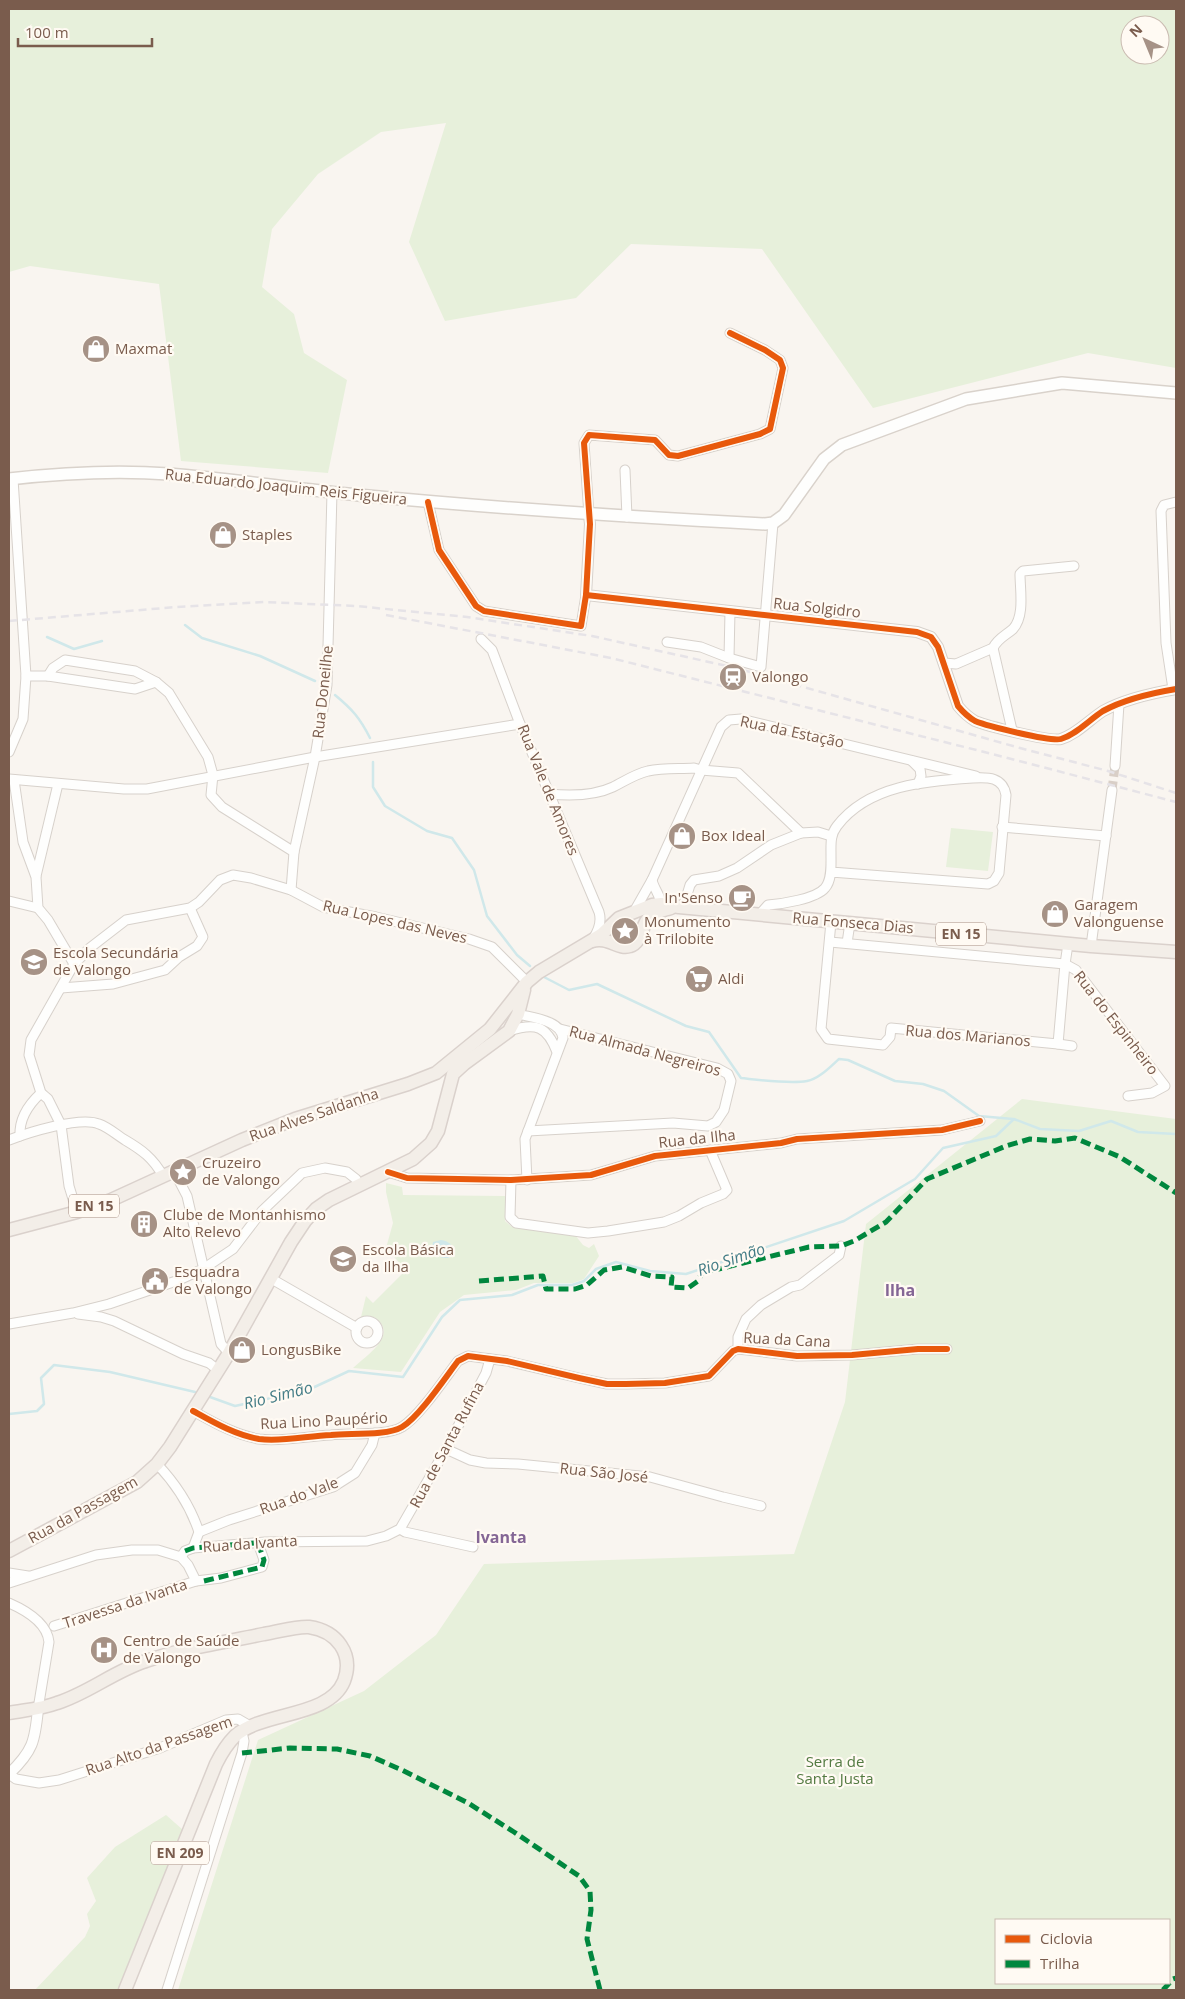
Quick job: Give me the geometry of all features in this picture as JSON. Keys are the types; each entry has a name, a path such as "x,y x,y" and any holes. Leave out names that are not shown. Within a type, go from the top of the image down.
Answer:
{"main road":[{"path":"773,522 784,515 824,458 842,445 966,399 1062,383 1176,393"},
{"name":"Rua Eduardo Joaquim Reis Figueira","path":"11,479 68,473 167,474 428,502 589,515 765,524 773,522"},
{"name":"Rua Fonseca Dias","path":"618,924 619,946 629,947 637,941 651,915 668,902"},
{"name":"Rua Fonseca Dias","path":"590,942 601,939 618,924 644,906 668,902 831,922 1176,952"},
{"path":"618,924 629,917 643,927"},
{"path":"490,1029 527,982 539,972 590,942"},
{"path":"448,1071 459,1068 509,1031 518,1014 527,982"},
{"path":"490,1029 507,1016 518,1014"},
{"name":"Rua Alves Saldanha","path":"169,1174 242,1140 295,1119 408,1084 436,1073 448,1071 453,1060 490,1029"},
{"name":"Rua da Passagem","path":"9,1551 137,1482 157,1464 170,1447 229,1353 291,1242 310,1215 329,1200 413,1159 431,1143 438,1131 448,1071"},
{"name":"EN 15","path":"9,1230 77,1212 111,1200 169,1174"},
{"name":"EN 209","path":"9,1713 38,1709 80,1695 116,1673 145,1661 223,1642 307,1627 325,1630 338,1640 346,1653 347,1667 343,1682 334,1695 322,1704 246,1729 235,1736 225,1748 216,1764 125,1990"}],"street":[{"path":"428,502 438,550 476,606 484,611 581,626 586,595 590,524 584,443 589,435 655,440 669,455 678,456 760,434 770,429 783,368 780,360 765,350 730,333"},
{"path":"625,470 627,517"},
{"path":"9,752 22,719 26,676 11,479"},
{"name":"Rua Doneilhe","path":"291,890 294,852 315,757 326,685 332,492"},
{"path":"1175,689 1166,643 1161,511 1164,505 1176,502"},
{"path":"667,642 700,647 761,667 773,522"},
{"path":"1012,730 993,648 997,640 1013,628 1019,619 1021,607 1020,574 1023,570 1074,566"},
{"name":"Rua Solgidro","path":"586,595 917,632 931,637 944,663 958,706 964,714 975,721 1048,740 1061,739 1080,729 1102,712 1119,704 1175,689"},
{"path":"729,658 730,611"},
{"name":"Rua Vale de Amores","path":"481,639 492,650 520,724 600,914"},
{"path":"944,663 956,664 993,648"},
{"path":"48,676 53,668 65,660 135,671 156,682 170,693 208,757 213,775 211,795 222,807 294,852"},
{"path":"26,676 48,676 135,689 156,682"},
{"path":"1115,766 1119,704"},
{"name":"Rua da Estação","path":"618,924 645,893 721,727 729,720 740,719 983,778 998,780 1004,788 1006,795 999,873 994,881 988,884 831,872"},
{"path":"74,964 48,920 38,908 36,877 23,842 11,779 124,789 147,789 315,757 520,724"},
{"path":"911,760 920,769 921,776 918,784"},
{"path":"549,794 584,795 612,787 630,777 648,771 694,768 738,773 801,833"},
{"path":"760,914 768,905 787,904 819,893 826,888 831,872 832,836 850,813 871,798 891,789 918,784 983,778"},
{"path":"36,877 58,784"},
{"path":"1091,946 1112,790"},
{"path":"1002,827 1106,836"},
{"path":"643,927 649,912 668,902 694,880 718,876 737,868 771,845 801,833 818,832 832,836"},
{"name":"Rua Lopes das Neves","path":"190,908 199,902 220,880 233,875 251,878 291,890 324,907 376,917 492,947 527,982"},
{"path":"652,880 668,902"},
{"path":"645,893 650,890 668,902"},
{"path":"9,901 38,908"},
{"path":"61,988 113,984 165,970 179,957 197,946 203,937 190,908 126,920 91,947 74,964 31,1040 29,1055 41,1093 48,1098 61,1125 69,1186 77,1212"},
{"path":"600,914 618,924"},
{"path":"600,914 618,924"},
{"path":"590,942 599,929 600,914"},
{"name":"Rua dos Marianos","path":"831,922 821,1029 828,1039 883,1044 890,1037 891,1028 1072,1046"},
{"path":"848,944 850,923"},
{"path":"830,942 977,954 1065,964"},
{"path":"1058,1044 1068,944"},
{"name":"Rua do Espinheiro","path":"1065,964 1076,970 1165,1086 1152,1093 1128,1096"},
{"path":"518,1014 550,1023 560,1029 563,1038 525,1139 527,1180"},
{"path":"509,1031 524,1026 533,1026 543,1030 552,1038 557,1052"},
{"name":"Rua Almada Negreiros","path":"528,1131 673,1122 708,1126 716,1122 724,1110 731,1080 728,1074 717,1068 560,1029"},
{"path":"20,1136 19,1126 24,1114 41,1093"},
{"path":"9,1140 61,1125 84,1121 98,1123 145,1152 169,1174 187,1196 221,1344 229,1353"},
{"name":"Rua da Ilha","path":"388,1172 407,1178 511,1180 591,1175 656,1156 781,1143 796,1139 942,1130 980,1121"},
{"path":"511,1180 510,1217 516,1223 588,1233 608,1231 664,1222 723,1194 727,1190 710,1150"},
{"path":"9,1324 73,1313 109,1304 179,1280 203,1269 233,1249 262,1212 302,1173 325,1168 347,1172 359,1184"},
{"path":"738,1350 738,1337 746,1319 761,1305 791,1287 800,1285 839,1255 841,1246"},
{"path":"270,1278 357,1328"},
{"path":"73,1313 114,1321 183,1354 208,1363 218,1370"},
{"name":"Rua da Cana","path":"490,1359 507,1361 607,1384 645,1384 709,1376 733,1351 738,1350 797,1356 852,1356 918,1349 947,1350"},
{"name":"Rua Lino Paupério","path":"192,1411 232,1431 259,1439 272,1440 343,1434 374,1434 401,1428 412,1419 458,1361 468,1356 490,1359"},
{"name":"Rua de Santa Rufina","path":"400,1528 446,1449 486,1373 490,1359"},
{"name":"Rua do Vale","path":"199,1532 230,1520 333,1487 355,1473 372,1445 374,1434"},
{"name":"Rua São José","path":"446,1449 470,1460 486,1463 518,1464 650,1477 761,1506"},
{"path":"157,1464 187,1502 199,1532 193,1548"},
{"path":"400,1528 405,1532 473,1547"},
{"name":"Rua da Ivanta","path":"9,1583 96,1555 112,1552 158,1550 181,1557 185,1551 193,1548 262,1542 367,1541 386,1536 400,1528"},
{"path":"196,1581 222,1578 262,1567 264,1560 262,1542"},
{"name":"Travessa da Ivanta","path":"54,1626 196,1581 189,1566 181,1557"},
{"name":"Rua da Ivanta","path":"9,1563 12,1574 30,1576"},
{"path":"9,1774 31,1749 36,1728 48,1642 48,1633 40,1623 27,1612 10,1603"},
{"name":"Rua Alto da Passagem","path":"9,1774 16,1779 39,1783 59,1780 160,1748 226,1720 238,1718 246,1729"},
{"path":"167,1990 242,1753 246,1729"}],"green space":[{"path":"9,9 1176,9 1176,368 1088,353 873,408 762,249 631,244 576,298 445,321 409,242 446,123 381,132 318,174 272,229 262,287 294,314 304,353 347,380 328,473 181,461 159,284 30,266 9,272"},
{"path":"951,828 993,832 988,871 946,867"},
{"name":"Serra de Santa Justa","path":"1022,1099 1176,1119 1176,1990 178,1990 258,1740 364,1691 436,1635 484,1564 794,1554 845,1402 866,1224"},
{"path":"386,1183 402,1187 403,1195 505,1196 505,1221 512,1227 575,1235 583,1245 589,1248 594,1244 599,1256 584,1279 573,1283 534,1283 516,1290 464,1295 440,1312 401,1372 353,1368 373,1351 384,1330 374,1317 361,1317 366,1296 373,1303 406,1270 386,1248 393,1223 386,1192"},
{"path":"166,1815 183,1830 119,1990 35,1990 85,1937 90,1926 87,1914 96,1901 87,1878 115,1847"}],"water":[{"path":"441,1240 448,1242 453,1247 454,1252 449,1258 442,1258 432,1247 433,1242"}],"waterway":[{"path":"185,625 202,638 260,656 315,681"},
{"path":"47,637 74,649 102,641"},
{"path":"335,695 355,714 370,738"},
{"path":"373,762 373,787 385,806 427,831 452,838 474,870 487,916 517,955 530,966"},
{"path":"542,976 569,990 597,984 686,1026 709,1032 741,1078 783,1082 807,1081 829,1069 839,1059 848,1060 895,1081 923,1084 944,1091 979,1116 1013,1119"},
{"name":"Rio Simão","path":"210,1397 235,1406 308,1390 349,1371 403,1377 442,1317 460,1300 512,1295 538,1285 572,1285 584,1281 596,1269 616,1262 650,1271 686,1274 844,1221 915,1179 943,1148 996,1136 1014,1119 1040,1129 1079,1131 1111,1121 1138,1132 1176,1134"},
{"name":"Rio Simão","path":"9,1414 37,1411 44,1404 41,1378 54,1365 110,1372 195,1392"}],"tunnel":[{"path":"1112,790 1115,766"}],"railway":[{"path":"9,621 176,607 264,602 356,606 467,617 592,636 736,668 1108,771 1176,793"},
{"path":"386,615 611,658 1176,802"}],"marked path":[{"path":"479,1281 543,1276 546,1289 575,1289 587,1285 604,1270 622,1267 651,1276 672,1277 671,1287 688,1288 698,1281 702,1273 809,1247 841,1246 854,1241 886,1222 927,1179 1006,1146 1030,1139 1055,1141 1075,1138 1120,1157 1176,1193"},
{"path":"185,1551 193,1548 265,1542"},
{"path":"204,1581 262,1567 264,1560 258,1543"},
{"path":"242,1753 290,1748 337,1749 370,1756 468,1803 514,1832 579,1876 590,1891 591,1910 587,1939 600,1990"},
{"path":"1170,1982 1176,1978"},
{"path":"1163,1990 1168,1984"}],"cycle path":[{"path":"428,502 439,550 476,606 484,611 581,626 586,595 590,524 584,443 589,435 655,440 669,455 678,456 760,434 770,429 783,368 780,360 765,350 730,333"},
{"path":"586,595 917,632 931,637 938,647 958,706 968,716 975,721 992,726 1045,738 1061,739 1067,737 1103,711 1120,703 1176,689"},
{"path":"388,1172 407,1178 511,1180 591,1175 655,1156 781,1143 797,1139 942,1130 980,1121"},
{"path":"193,1411 216,1424 259,1439 277,1440 339,1434 378,1433 395,1430 409,1422 432,1397 458,1361 468,1356 507,1361 607,1384 626,1384 665,1383 709,1376 733,1351 738,1349 797,1356 852,1355 918,1349 947,1349"}],"place":[{"name":"Maxmat","path":"96,349"},
{"name":"Staples","path":"223,535"},
{"name":"Valongo","path":"733,677"},
{"name":"Box Ideal","path":"682,836"},
{"name":"In'Senso","path":"742,898"},
{"name":"Garagem Valonguense","path":"1055,914"},
{"name":"Monumento à Trilobite","path":"625,931"},
{"name":"Escola Secundária de Valongo","path":"34,962"},
{"name":"Aldi","path":"699,979"},
{"name":"Cruzeiro de Valongo","path":"183,1172"},
{"name":"Clube de Montanhismo Alto Relevo","path":"144,1224"},
{"name":"Escola Básica da Ilha","path":"343,1259"},
{"name":"Esquadra de Valongo","path":"155,1281"},
{"name":"LongusBike","path":"242,1350"},
{"name":"Centro de Saúde de Valongo","path":"104,1650"}],"district":[{"name":"Ilha","path":"900,1290"},
{"name":"Ivanta","path":"501,1537"}]}
